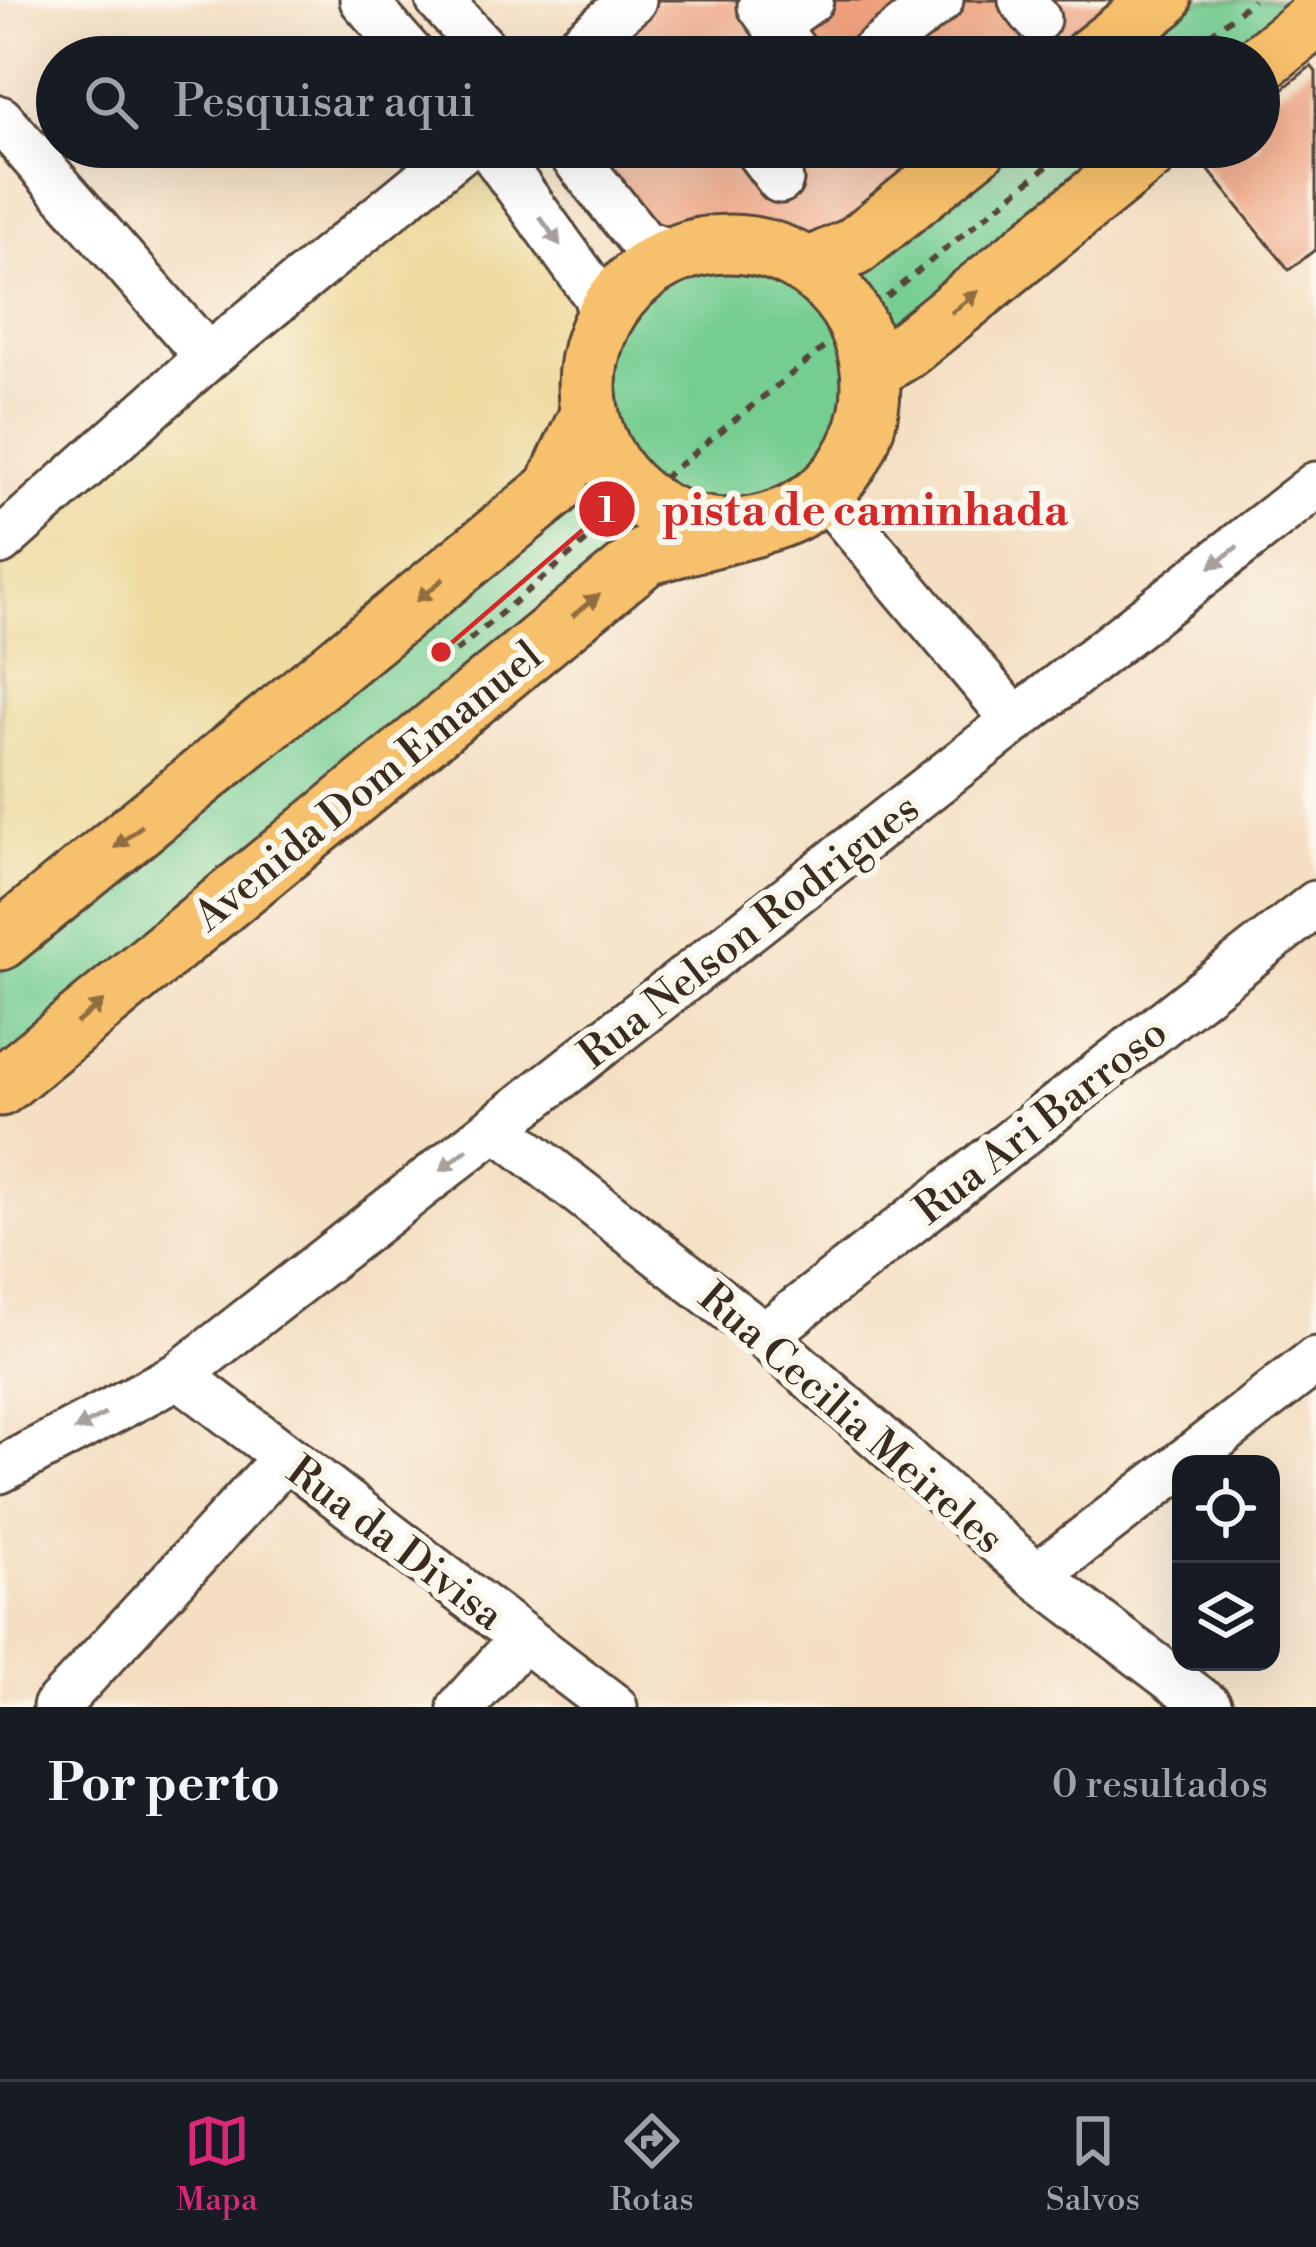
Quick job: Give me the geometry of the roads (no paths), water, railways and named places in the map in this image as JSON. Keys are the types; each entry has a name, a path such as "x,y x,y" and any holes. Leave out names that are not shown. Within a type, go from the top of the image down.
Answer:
{"main road":[{"path":"1117,36 1162,0"},
{"path":"808,267 854,247 952,168"},
{"path":"871,371 904,351 1130,168"},
{"path":"738,243 775,251 808,267 841,298 862,337 871,371 866,426 847,466 799,512 756,527 711,529 668,516 632,491 604,456 589,414 587,369 603,319 640,274 674,254 738,243"},
{"path":"0,940 554,489 589,414"},
{"name":"Avenida Dom Emanuel","path":"0,1087 646,556 756,527"}],"street":[{"path":"363,0 394,36"},
{"path":"439,0 472,36"},
{"path":"590,36 632,0"},
{"path":"894,36 940,0"},
{"path":"0,119 36,160"},
{"path":"43,168 208,357"},
{"path":"0,542 208,357 439,168"},
{"path":"504,168 596,295 603,319"},
{"path":"583,168 643,243 674,254"},
{"name":"Rua Nelson Rodrigues","path":"0,1470 179,1375 1316,485"},
{"path":"824,493 1016,720"},
{"name":"Rua Ari Barroso","path":"764,1336 1316,904"},
{"name":"Rua Cecilia Meireles","path":"496,1127 764,1336 1037,1576 1209,1707"},
{"path":"1193,1455 1316,1360"},
{"name":"Rua da Divisa","path":"179,1375 614,1707"},
{"path":"56,1707 286,1457"},
{"path":"1037,1576 1172,1471"},
{"path":"461,1707 523,1638"}],"place":[{"name":"pista de caminhada","path":"441,652"}]}
